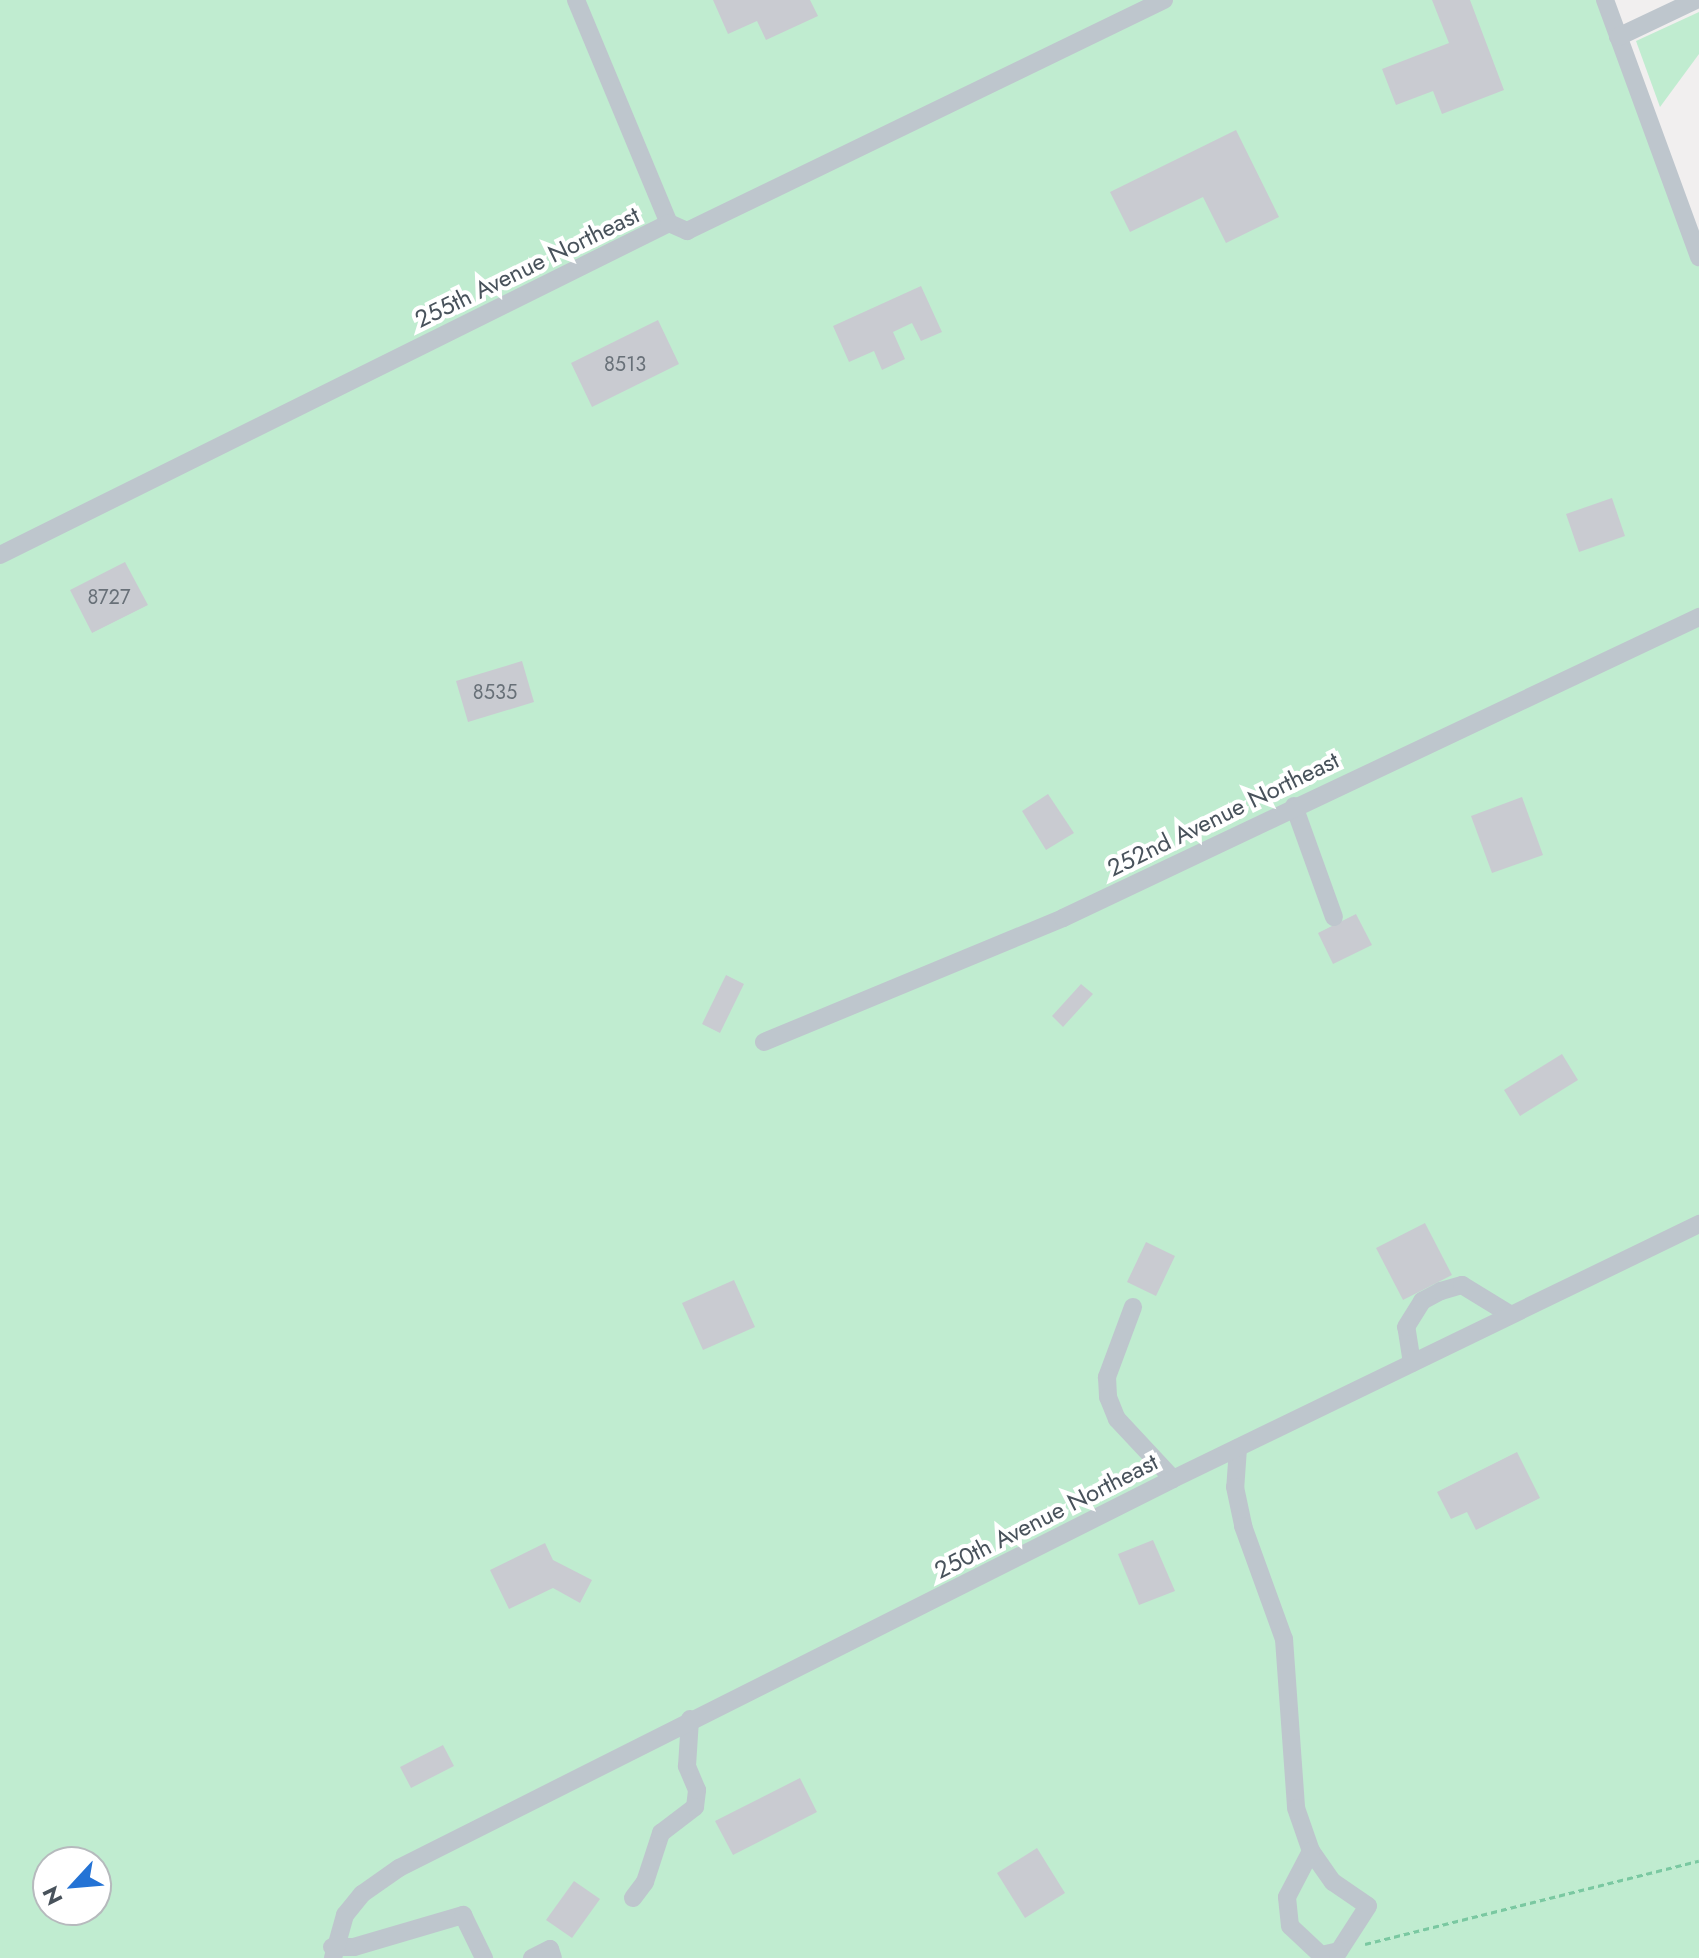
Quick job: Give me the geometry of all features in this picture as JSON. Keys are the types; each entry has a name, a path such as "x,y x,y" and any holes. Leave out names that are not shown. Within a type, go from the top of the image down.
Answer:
{"street":[{"path":"576,0 669,223"},
{"name":"255th Avenue Northeast","path":"0,555 669,223 687,231 1164,0"},
{"path":"1605,0 1699,257"},
{"path":"1618,37 1696,0"},
{"name":"252nd Avenue Northeast","path":"764,1042 1063,918 1294,806 1699,617"},
{"path":"1294,806 1334,917"},
{"name":"250th Avenue Northeast","path":"332,1952 345,1915 362,1894 419,1858 690,1719 1173,1479 1699,1224"},
{"path":"1412,1363 1406,1327 1422,1301 1441,1291 1462,1285 1511,1315"},
{"path":"1133,1307 1107,1377 1108,1397 1117,1419 1173,1479"},
{"path":"1238,1448 1235,1487 1243,1526 1284,1639 1296,1808 1311,1851 1333,1882 1368,1906 1339,1951 1321,1955 1290,1926 1287,1897 1311,1851"},
{"path":"633,1898 645,1882 661,1833 695,1807 697,1790 687,1766 690,1719"},
{"path":"332,1952 463,1915 484,1958"},
{"path":"532,1958 550,1949 553,1958"}],"path":[{"path":"1339,1951 1699,1861"}],"green space":[{"path":"0,0 1605,0 1699,257 1699,1958 0,1958"},
{"path":"1699,12 1699,54 1660,107 1636,41"}],"building":[{"path":"713,0 810,0 818,16 766,40 757,21 728,34"},
{"path":"1432,0 1470,0 1504,90 1442,114 1433,91 1396,105 1382,69 1449,43"},
{"path":"1236,130 1279,217 1226,243 1203,197 1130,232 1110,192"},
{"path":"921,286 942,332 921,341 912,323 893,332 905,359 882,370 874,351 849,362 833,326"},
{"path":"658,320 679,364 592,407 571,363"},
{"path":"1612,498 1625,536 1579,552 1566,514"},
{"path":"125,562 148,605 92,633 70,590"},
{"path":"522,661 534,702 468,722 456,681"},
{"path":"1048,794 1074,833 1046,850 1022,811"},
{"path":"1522,797 1543,855 1492,873 1471,816"},
{"path":"1356,914 1372,945 1333,964 1318,933"},
{"path":"726,975 744,984 720,1033 702,1024"},
{"path":"1081,984 1093,994 1063,1027 1052,1016"},
{"path":"1562,1054 1578,1080 1520,1116 1504,1090"},
{"path":"1425,1223 1452,1275 1403,1300 1376,1248"},
{"path":"1146,1242 1175,1256 1156,1296 1127,1282"},
{"path":"734,1280 755,1327 703,1350 682,1303"},
{"path":"1517,1452 1540,1498 1476,1530 1467,1512 1451,1519 1437,1492"},
{"path":"1153,1540 1175,1591 1139,1605 1118,1554"},
{"path":"545,1543 553,1560 592,1580 580,1603 553,1588 509,1609 490,1570"},
{"path":"443,1745 454,1766 411,1788 400,1767"},
{"path":"800,1778 817,1812 733,1855 715,1821"},
{"path":"1037,1848 1065,1893 1025,1918 997,1873"},
{"path":"574,1881 600,1899 572,1938 546,1920"}]}
